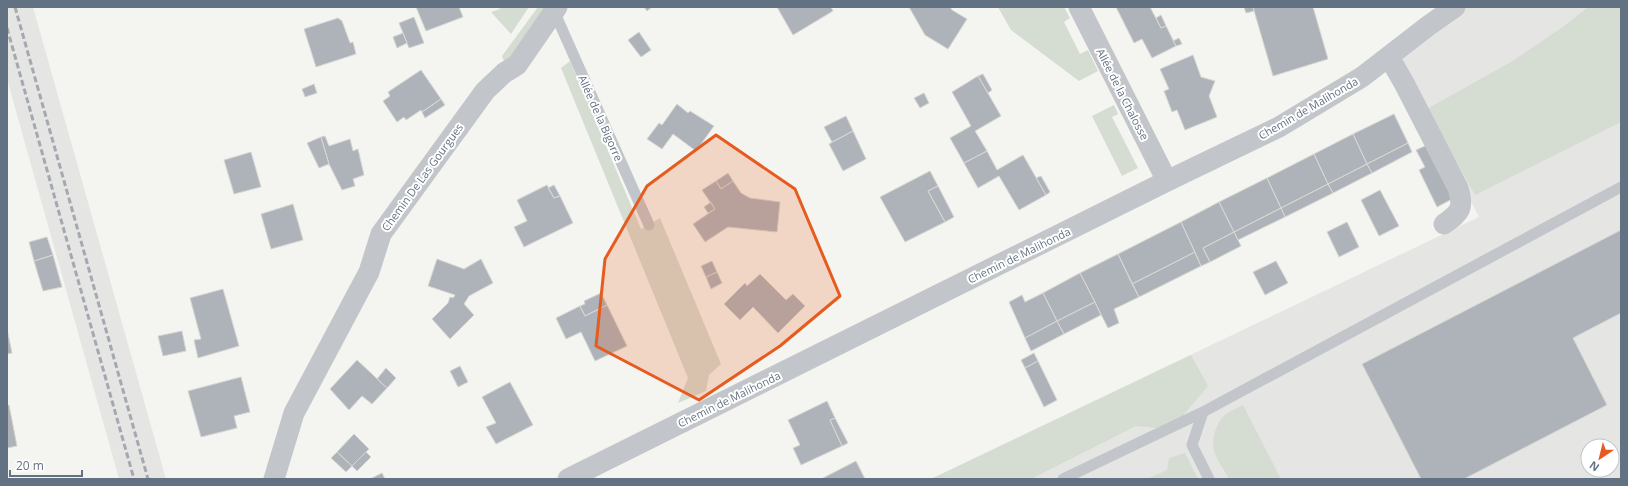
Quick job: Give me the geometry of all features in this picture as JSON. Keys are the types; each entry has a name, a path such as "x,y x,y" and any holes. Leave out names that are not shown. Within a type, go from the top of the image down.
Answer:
{"street":[{"name":"Allée de la Chalosse","path":"1079,7 1167,181"},
{"name":"Chemin de Malihonda","path":"568,479 1278,127 1362,77 1455,7"},
{"name":"Chemin De Las Gourgues","path":"274,479 294,413 369,272 381,234 485,91 504,73 517,65 555,9"},
{"path":"1388,56 1404,83 1458,188 1462,200 1461,208 1457,214 1444,224"}],"lane":[{"name":"Allée de la Bigorre","path":"555,9 649,225"},
{"path":"1063,479 1203,412 1621,187"},
{"path":"1203,412 1192,445 1210,479"}],"highlighted area":[{"path":"716,135 795,189 840,296 780,346 699,400 596,346 605,259 647,186"}],"shaded area":[{"path":"7,7 33,7 166,479 119,479 7,79"},
{"path":"499,7 529,7 511,34 491,12 500,9"},
{"path":"538,7 546,7 505,64 502,56"},
{"path":"998,7 1064,7 1070,18 1064,22 1080,54 1088,50 1098,71 1079,81 1011,30"},
{"path":"1455,7 1621,7 1621,479 931,479 1479,217 1394,52"},
{"path":"1588,7 1621,7 1621,122 1475,195 1427,109 1511,62 1567,24"},
{"path":"570,61 641,229 660,218 721,364 709,375 706,391 678,403 688,378 561,68"},
{"path":"1114,105 1118,114 1112,117 1138,168 1122,176 1092,116"},
{"path":"1191,355 1208,386 1181,418 1156,428 1136,426 1031,479 931,479"},
{"path":"1243,405 1281,479 1229,479 1217,458 1214,451 1213,441 1219,421 1230,411"},
{"path":"1185,453 1198,479 1147,479 1167,470 1169,458"}],"building":[{"path":"416,7 459,7 463,17 426,31"},
{"path":"644,7 652,7 647,11"},
{"path":"777,7 831,7 833,11 793,35"},
{"path":"909,7 950,7 952,10 967,19 948,49 925,35"},
{"path":"1116,7 1150,7 1161,28 1166,26 1176,46 1152,58 1142,39 1134,43"},
{"path":"1244,7 1253,7 1254,11 1246,13"},
{"path":"1253,7 1313,7 1328,59 1273,76"},
{"path":"1161,15 1166,26 1161,28 1156,18"},
{"path":"414,17 424,43 409,48 399,23"},
{"path":"338,18 342,21 350,43 353,42 356,54 316,67 304,29"},
{"path":"639,32 651,50 641,57 628,40"},
{"path":"403,33 407,43 397,48 393,37"},
{"path":"1179,38 1182,44 1176,46 1173,41"},
{"path":"1193,55 1201,77 1215,81 1209,96 1217,117 1185,130 1177,110 1172,112 1164,91 1169,89 1160,69"},
{"path":"421,70 441,99 422,112 421,110 406,120 404,117 397,122 383,101 390,96 388,92"},
{"path":"983,74 992,90 988,93 978,76"},
{"path":"978,76 1001,116 975,131 987,151 964,163 950,138 971,126 952,92"},
{"path":"314,84 317,93 305,97 302,89"},
{"path":"924,93 929,103 920,108 914,98"},
{"path":"441,99 445,105 425,118 422,112"},
{"path":"677,104 688,113 690,111 714,126 696,151 673,134 662,149 647,139 659,123 662,125"},
{"path":"1394,114 1408,143 1367,164 1353,134"},
{"path":"846,116 853,131 832,142 824,127"},
{"path":"853,131 866,159 843,171 829,144"},
{"path":"1353,134 1367,164 1328,184 1314,154"},
{"path":"325,136 329,146 350,139 353,151 358,149 364,175 353,179 355,186 342,190 329,164 321,137"},
{"path":"321,137 329,164 319,168 307,143"},
{"path":"1408,143 1412,152 1372,173 1367,164"},
{"path":"1427,145 1454,198 1437,207 1419,170 1425,167 1416,150"},
{"path":"987,151 997,170 1023,155 1046,195 1019,210 999,176 978,188 964,163"},
{"path":"251,152 261,187 234,194 224,160"},
{"path":"1314,154 1328,184 1281,208 1267,178"},
{"path":"1367,164 1372,173 1333,193 1328,184"},
{"path":"930,171 938,186 928,191 945,222 905,242 880,197"},
{"path":"728,173 733,181 721,189 716,181"},
{"path":"1041,176 1050,192 1046,195 1036,178"},
{"path":"1267,178 1281,208 1234,232 1219,202"},
{"path":"716,181 721,189 733,181 741,193 750,198 780,202 777,232 728,227 705,242 693,224 715,209 702,190"},
{"path":"1328,184 1333,193 1285,217 1281,208"},
{"path":"547,185 554,198 560,196 573,223 524,247 514,227 527,221 517,200"},
{"path":"554,185 560,196 554,198 548,188"},
{"path":"938,186 954,217 945,222 928,191"},
{"path":"1380,190 1399,226 1379,236 1361,200"},
{"path":"711,202 715,209 708,213 704,207"},
{"path":"1219,202 1234,232 1203,248 1210,262 1201,266 1181,222"},
{"path":"293,204 303,240 271,249 261,214"},
{"path":"1281,208 1285,217 1238,240 1234,232"},
{"path":"1181,222 1195,252 1132,284 1118,254"},
{"path":"1347,222 1359,247 1339,257 1327,232"},
{"path":"1621,230 1621,313 1573,338 1607,405 1464,479 1421,479 1362,364"},
{"path":"1234,232 1241,246 1210,262 1203,248"},
{"path":"47,237 53,255 34,261 29,242"},
{"path":"1195,252 1201,266 1139,297 1132,284"},
{"path":"1118,254 1139,297 1114,309 1119,323 1108,328 1080,273"},
{"path":"53,255 62,287 43,291 34,261"},
{"path":"437,259 464,269 481,259 493,283 469,296 464,304 474,315 450,339 432,319 448,303 450,297 453,298 455,295 428,286"},
{"path":"712,261 717,272 706,277 701,266"},
{"path":"1276,261 1288,283 1265,295 1253,272"},
{"path":"717,272 722,283 711,289 706,277"},
{"path":"1080,273 1095,302 1057,321 1043,293"},
{"path":"760,274 786,300 793,294 805,306 778,333 753,307 740,320 724,304 745,283 747,286"},
{"path":"223,289 239,346 198,358 194,340 201,339 190,298"},
{"path":"601,293 607,305 585,316 580,306 585,304 584,301"},
{"path":"1043,293 1057,321 1025,338 1009,302 1022,295 1025,302"},
{"path":"1095,302 1101,315 1064,334 1057,321"},
{"path":"607,305 627,346 595,361 581,332 566,339 556,318 580,306 585,316"},
{"path":"1057,321 1064,334 1031,351 1025,338"},
{"path":"7,329 12,353 7,354"},
{"path":"182,331 186,351 163,356 158,336"},
{"path":"1034,353 1038,361 1025,368 1021,360"},
{"path":"357,360 387,388 372,404 362,396 349,410 330,389"},
{"path":"1038,361 1057,400 1044,407 1025,368"},
{"path":"460,366 468,382 458,387 450,371"},
{"path":"386,368 396,378 387,388 377,379"},
{"path":"241,377 250,412 234,416 237,428 201,437 188,391"},
{"path":"510,382 533,425 496,444 486,427 496,423 482,397"},
{"path":"827,401 835,418 830,420 842,446 801,465 793,448 800,445 788,420"},
{"path":"7,405 9,405 17,446 7,448"},
{"path":"835,418 848,443 842,446 830,420"},
{"path":"354,434 369,449 352,466 337,452"},
{"path":"337,452 352,466 346,472 331,458"},
{"path":"366,452 371,457 357,471 352,466"},
{"path":"856,461 865,479 823,478"},
{"path":"382,473 385,479 370,479"}],"railway":[{"path":"15,7 148,479"},
{"path":"7,28 134,479"}]}
